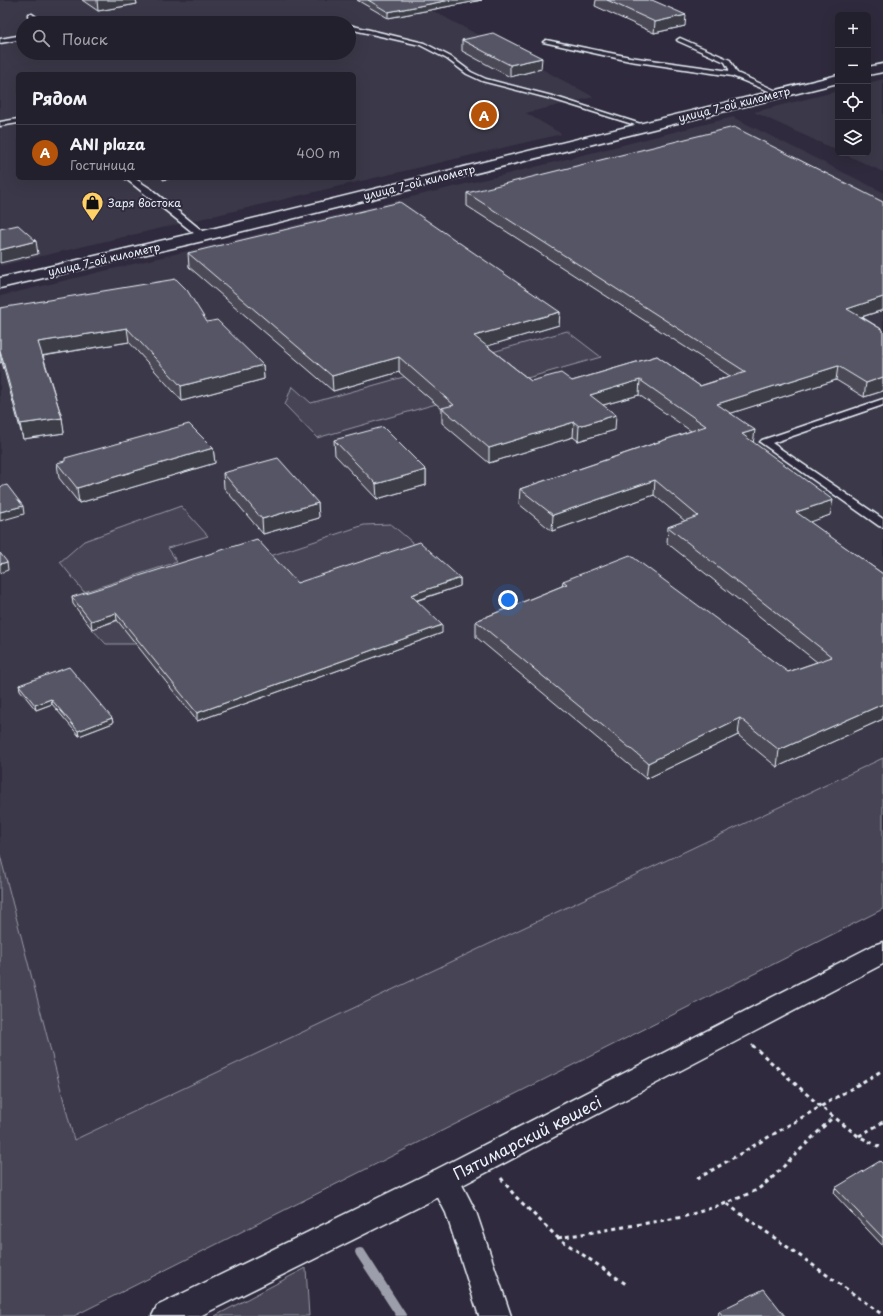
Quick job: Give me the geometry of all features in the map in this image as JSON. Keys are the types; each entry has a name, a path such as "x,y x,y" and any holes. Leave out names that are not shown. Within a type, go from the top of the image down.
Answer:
{"street":[{"path":"871,70 883,68"},
{"name":"улица 7-ой километр","path":"0,283 203,236 835,80"},
{"name":"Пятимарский көшесі","path":"168,1316 444,1180 883,952"},
{"path":"444,1180 461,1212 495,1316"}],"lane":[{"path":"356,28 377,32 422,44 449,58 469,73 484,80 554,98 644,126"},
{"path":"0,41 16,38"},
{"path":"680,40 728,61 734,74"},
{"path":"546,42 630,59 734,74 778,93"},
{"path":"0,124 16,121"},
{"path":"132,180 148,191 203,236"},
{"path":"883,402 765,442 883,524"}],"path":[{"path":"734,1029 833,1117 858,1136 882,1148"},
{"path":"697,1179 883,1070"},
{"path":"558,1238 683,1217 727,1204 757,1190 772,1178 833,1117"},
{"path":"858,1136 883,1122"},
{"path":"486,1158 515,1196 558,1238 626,1284"},
{"path":"727,1204 883,1315"}],"shaded area":[{"path":"0,0 413,0 594,97 526,113 562,134 0,266"},
{"path":"883,79 883,172 848,156 871,156 871,82"},
{"path":"835,92 835,150 754,112"},
{"path":"733,117 883,192 883,758 74,1140 0,855 0,296 515,172"},
{"path":"567,331 601,357 513,382 418,388 436,404 317,438 285,405 292,386 311,403"},
{"path":"181,506 208,536 168,548 177,562 84,592 60,562 84,541"},
{"path":"391,524 420,549 136,644 106,644 92,629 277,569 267,557 364,525"},
{"path":"883,758 883,909 74,1316 0,1316 0,855 74,1140"},
{"path":"306,1268 309,1316 215,1316"}],"building":[{"path":"368,0 450,0 388,12"},
{"path":"607,0 652,0 686,15 655,22"},
{"path":"493,33 542,58 510,65 462,40"},
{"path":"734,127 883,202 883,297 847,309 883,330 883,377 866,383 838,366 717,404 755,430 742,434 833,500 796,512 883,574 883,704 779,750 740,718 648,763 476,621 567,584 563,581 630,555 788,672 832,657 668,527 698,516 655,480 553,515 520,489 706,426 640,380 590,395 616,415 579,426 574,422 489,448 442,408 454,405 399,357 332,376 188,253 400,202 560,312 474,336 531,381 561,373 572,381 657,356 700,386 746,372 467,193"},
{"path":"18,225 36,241 0,250 0,229"},
{"path":"176,279 187,290 207,322 217,320 263,365 181,386 127,328 38,342 62,418 20,424 0,350 0,308"},
{"path":"189,424 213,448 77,488 57,463 65,461 65,458"},
{"path":"383,427 426,470 376,484 334,440"},
{"path":"278,458 318,503 262,519 223,473"},
{"path":"7,485 23,506 0,512 0,487"},
{"path":"257,539 297,583 420,542 460,578 411,595 442,625 197,713 116,613 91,621 72,597"},
{"path":"0,553 7,562 0,564"},
{"path":"69,667 112,718 78,731 51,699 35,705 19,685"},
{"path":"880,1161 883,1164 883,1238 835,1188"},
{"path":"764,1289 785,1316 723,1316 719,1311"}],"waterway":[{"path":"360,1252 402,1316"}],"place":[{"name":"ANI plaza","path":"484,115"},
{"name":"Заря востока","path":"93,222"}]}
